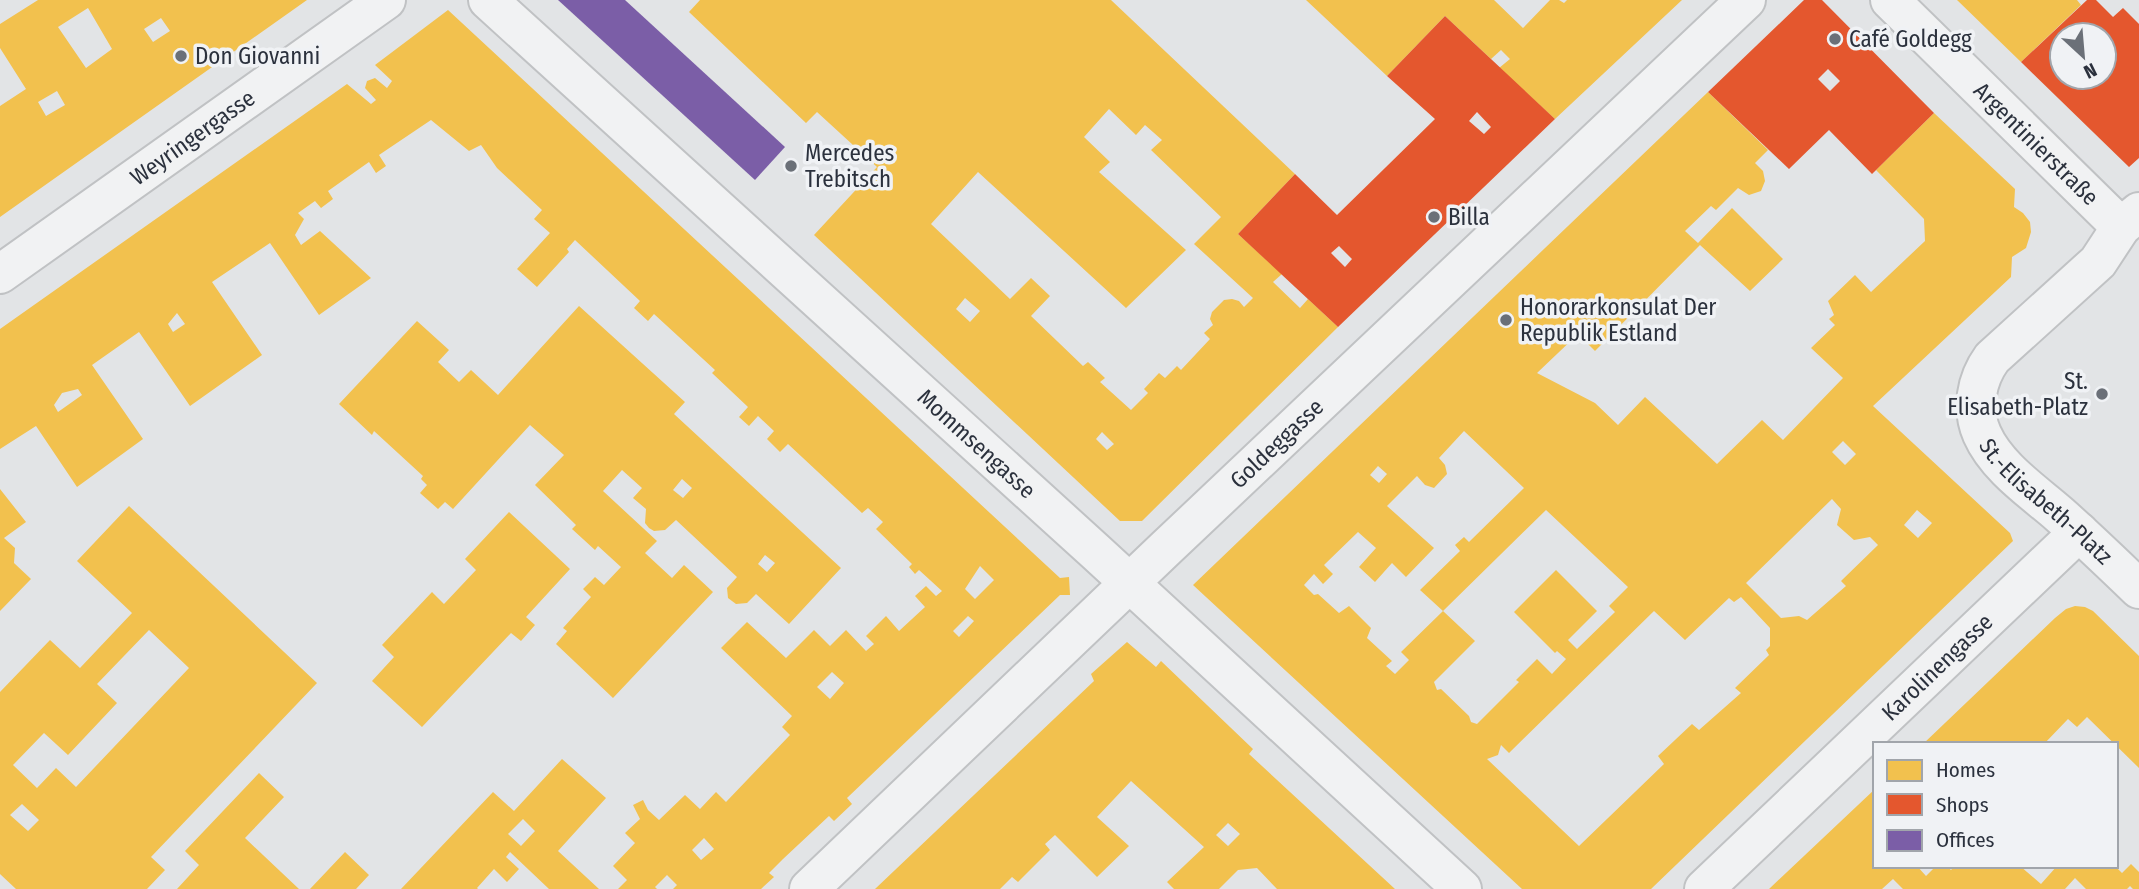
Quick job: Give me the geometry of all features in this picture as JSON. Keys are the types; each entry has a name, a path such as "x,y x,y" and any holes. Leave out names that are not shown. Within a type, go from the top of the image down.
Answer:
{"street":[{"name":"Weyringergasse","path":"0,274 386,0"},
{"name":"Mommsengasse","path":"488,0 1462,889"},
{"name":"Goldeggasse","path":"809,889 1746,0"},
{"name":"Argentinierstraße","path":"1890,0 2130,220"},
{"name":"St.-Elisabeth-Platz","path":"2130,220 2098,262 1992,358 1984,368 1978,384 1976,404 1982,434 2001,462 2139,589"},
{"name":"Karolinengasse","path":"1704,889 2079,532"}],"building: Homes":[{"path":"38,0 307,0 0,217 0,106 26,89 0,48 0,24","holes":["88,8 112,49 86,68 58,27","161,18 170,31 153,42 144,29","57,91 65,105 46,116 38,102"]},
{"path":"700,0 1111,0 1295,174 1238,234 1282,274 1273,282 1300,308 1308,299 1338,327 1142,521 1120,521 814,235 877,167 817,112 806,123 689,12","holes":["1109,109 1136,135 1145,125 1162,140 1151,150 1221,217 1194,244 1253,298 1244,307 1239,301 1224,300 1212,312 1210,319 1213,325 1204,333 1210,339 1181,370 1177,366 1165,378 1159,373 1144,389 1148,393 1131,410 1100,382 1105,378 1088,362 1083,366 1031,316 1050,296 1031,278 1010,299 931,224 978,172 1126,308 1186,250 1099,172 1110,162 1084,137","965,298 980,311 970,322 956,309","1102,432 1114,444 1107,450 1096,439"]},
{"path":"1306,0 1494,0 1523,28 1550,0 1564,3 1567,0 1682,0 1555,119 1499,68 1510,59 1501,50 1491,59 1445,16 1387,76"},
{"path":"1957,0 2077,0 2081,5 2064,21 2048,21 2048,36 2021,62"},
{"path":"448,10 1060,578 1069,577 1070,595 1060,595 847,798 852,804 834,821 829,816 783,859 769,873 774,877 761,889 673,889 677,885 667,875 655,887 657,889 618,889 627,880 613,866 635,843 625,833 640,819 633,805 643,800 648,810 659,820 685,795 700,809 716,792 726,802 790,735 782,727 792,716 721,648 747,622 786,658 814,630 830,646 846,630 866,651 874,644 866,636 886,616 899,631 925,607 915,596 926,586 936,596 942,591 919,570 915,574 909,567 912,564 876,529 883,522 868,508 862,513 788,444 780,452 767,439 774,431 758,416 749,426 739,417 748,407 712,373 715,370 654,314 648,321 634,308 640,301 575,240 567,249 569,252 537,287 517,269 550,233 534,219 542,210 497,168 481,145 469,151 431,120 379,155 386,166 376,173 369,162 328,191 333,199 321,208 315,201 298,213 304,219 295,235 301,245 320,231 371,278 319,315 270,243 212,282 262,355 190,406 139,332 92,365 143,439 77,487 36,426 0,449 0,329 347,84 371,104 376,100 365,88 367,81 375,78 387,88 392,81 375,65","holes":["177,313 185,324 173,332 168,324","78,389 82,395 58,412 54,405 62,393","980,566 994,580 975,599 965,589","968,616 974,621 959,637 953,631","832,672 844,683 830,699 817,687","704,838 714,849 701,860 692,850"]},
{"path":"1708,92 1768,150 1755,163 1763,171 1765,181 1761,191 1749,195 1738,188 1716,210 1711,206 1685,231 1698,243 1732,208 1783,259 1750,291 1700,245 1595,351 1578,334 1537,373 1595,403 1618,425 1645,397 1717,464 1762,420 1783,440 1843,378 1811,348 1835,325 1829,319 1834,315 1828,301 1855,275 1871,292 1925,241 1924,219 1876,170 1934,113 2015,189 2014,207 2030,222 2031,232 2026,248 2012,257 2011,277 1873,406 2010,533 2013,541 1651,889 1522,889 1193,585","holes":["1464,431 1524,488 1469,542 1464,537 1455,545 1460,551 1420,590 1443,611 1401,652 1409,660 1395,674 1386,666 1392,661 1367,638 1371,628 1349,606 1339,613 1304,585 1314,574 1323,584 1333,574 1324,565 1358,532 1376,548 1359,567 1375,582 1392,563 1406,577 1434,548 1387,506 1417,476 1425,485 1434,488 1447,474 1445,465 1439,458","1843,441 1856,454 1845,465 1832,452","1378,466 1387,474 1379,483 1370,475","1832,499 1841,509 1837,525 1854,540 1870,537 1878,545 1841,581 1846,586 1807,620 1799,616 1781,618 1746,583","1546,510 1628,587 1609,606 1615,612 1577,649 1568,640 1597,611 1556,570 1514,612 1555,653 1557,651 1566,659 1552,674 1537,659 1516,680 1519,682 1477,724 1471,722 1469,716 1441,689 1437,690 1434,682 1475,641 1443,611","1917,510 1932,523 1918,538 1904,525","1741,597 1770,628 1770,646 1766,650 1769,655 1735,688 1741,693 1699,730 1692,724 1658,756 1664,764 1579,846 1487,759 1498,755 1501,745 1509,753 1654,611 1685,640 1729,598 1734,602"]},
{"path":"579,306 685,402 674,414 841,568 789,624 756,594 747,603 736,604 728,598 727,588 737,577 676,520 665,530 654,531 649,528 645,523 646,509 633,498 642,488 622,470 603,491 657,541 645,553 672,578 684,565 713,592 613,698 556,644 567,631 563,628 591,597 583,589 595,577 604,585 621,567 598,546 595,550 572,529 576,525 535,485 564,455 530,425 453,509 445,502 438,509 420,493 427,485 421,479 423,476 374,431 372,435 339,404 417,321 449,350 438,362 459,382 471,370 498,395","holes":["682,479 692,488 683,498 673,490","765,555 775,563 767,572 758,564"]},
{"path":"0,489 26,522 4,538 15,548 14,563 31,579 0,611"},
{"path":"129,506 317,683 151,857 165,870 147,889 16,889 0,874 0,692 50,640 80,668 132,613 77,561","holes":["149,630 189,668 76,787 56,768 37,788 13,765 44,733 68,755 117,703 97,684","22,804 39,820 28,831 10,815"]},
{"path":"509,512 570,569 526,617 535,625 521,641 511,633 422,727 372,681 394,657 382,645 432,592 444,604 476,570 465,559"},
{"path":"2075,606 2093,611 2139,656 2139,768 2118,747 2118,742 2112,742 2087,717 2077,727 2068,719 2046,742 1925,742 2055,618"},
{"path":"1127,642 1156,667 1161,661 1253,749 1249,754 1395,889 1277,889 1257,868 1238,870 1219,889 1174,889 1167,882 1204,847 1131,781 1097,817 1129,846 1097,877 1055,835 1045,844 1050,850 1018,882 1012,877 1000,889 875,889 1094,681 1091,674","holes":["1228,823 1240,834 1228,846 1216,835"]},
{"path":"562,759 606,798 558,851 599,889 549,889 510,852 506,857 519,869 507,882 494,869 478,889 401,889 493,792 514,811","holes":["523,819 535,831 521,846 508,834"]},
{"path":"259,773 284,797 245,838 299,889 177,889 199,865 185,851"},
{"path":"1873,791 1873,868 1919,868 1926,876 1934,868 2022,868 2041,884 2055,868 2117,868 2122,873 2131,864 2139,872 2139,889 2130,886 2127,889 2086,889 2075,878 2065,889 1903,889 1893,879 1882,889 1769,889"},
{"path":"345,852 369,875 356,889 310,889"}],"building: Shops":[{"path":"1804,0 1822,0 1934,113 1872,174 1829,130 1789,169 1708,92","holes":["1828,69 1840,81 1830,91 1818,79"]},
{"path":"2087,0 2096,0 2113,17 2123,8 2139,24 2139,158 2129,167 2051,91 2118,91 2118,21 2065,21"},
{"path":"1445,16 1555,119 1338,327 1238,234 1295,174 1337,215 1435,119 1387,76","holes":["1477,112 1491,127 1484,134 1469,121","1339,246 1352,259 1345,267 1331,253"]},
{"path":"2048,37 2048,88 2021,62"}],"building: Offices":[{"path":"558,0 625,0 785,147 755,180"}],"place":[{"name":"Café Goldegg","path":"1835,39"},
{"name":"Don Giovanni","path":"181,56"},
{"name":"Mercedes Trebitsch","path":"791,166"},
{"name":"Billa","path":"1434,217"},
{"name":"Honorarkonsulat Der Republik Estland","path":"1506,320"},
{"name":"St. Elisabeth-Platz","path":"2102,394"}]}
